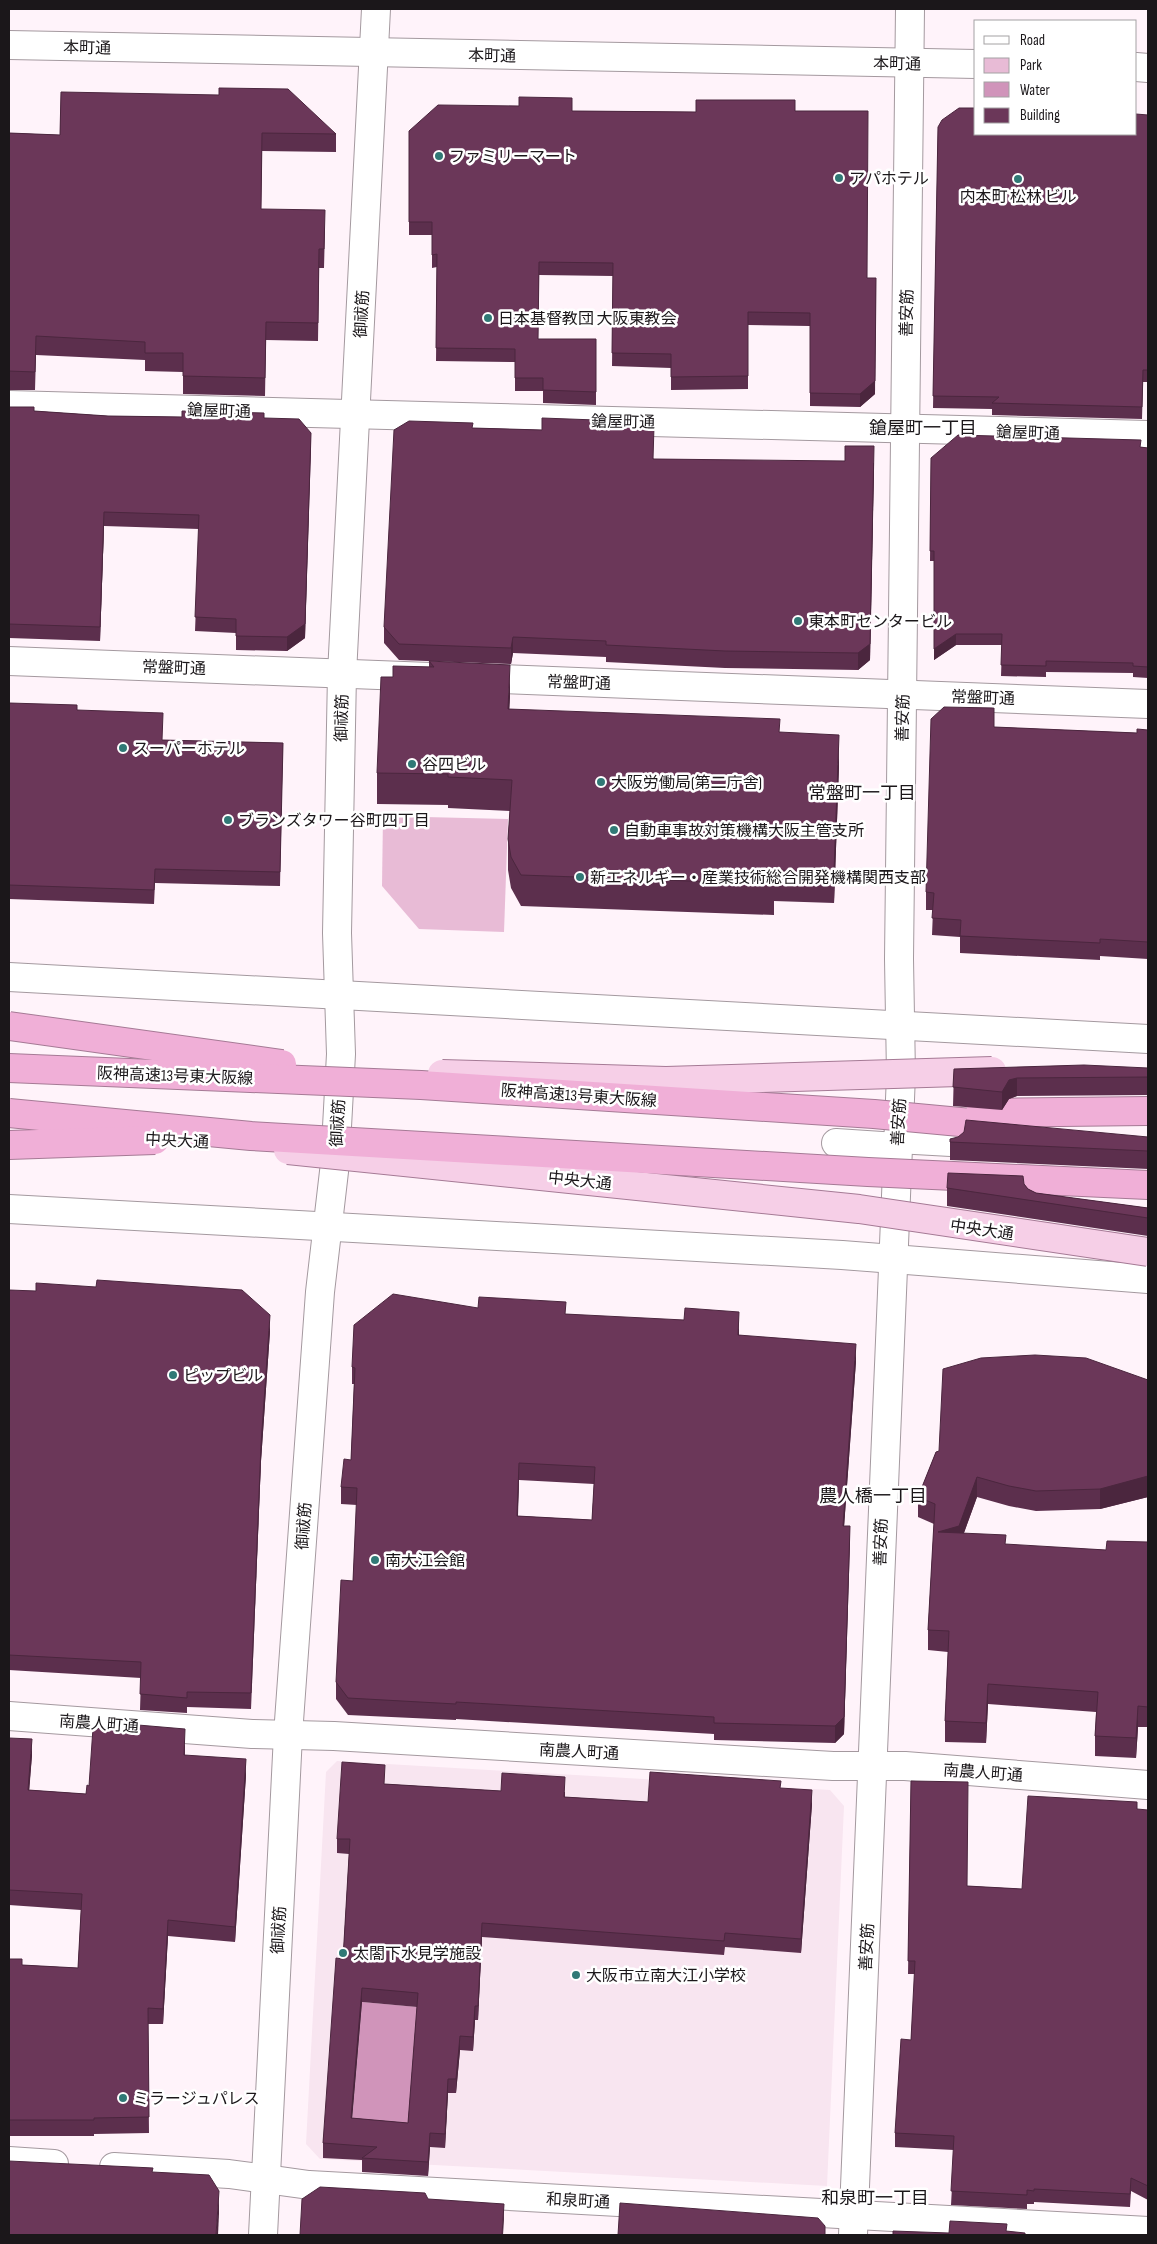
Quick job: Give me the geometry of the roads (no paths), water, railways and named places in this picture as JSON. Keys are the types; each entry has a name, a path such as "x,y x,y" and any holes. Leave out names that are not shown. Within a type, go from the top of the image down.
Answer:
{"highway":[{"path":"9,1026 421,1085"},
{"name":"阪神高速13号東大阪線","path":"9,1068 421,1085 874,1114 1109,1136"},
{"path":"874,1114 1148,1111"},
{"path":"9,1113 251,1136 868,1172 1143,1197"},
{"path":"9,1145 251,1136"}],"main road":[{"path":"9,1056 213,1067 666,1081 1015,1070"},
{"name":"中央大通","path":"9,1131 203,1142 859,1209 1148,1252"}],"street":[{"name":"御祓筋","path":"263,2235 288,1735 320,1292 335,1163 341,1054 337,933 342,674 376,9"},
{"name":"善安筋","path":"854,2225 874,1767 880,1538 892,1321 897,1147 900,1025 910,9"},
{"name":"本町通","path":"9,45 974,64"},
{"name":"鎗屋町通","path":"9,405 1148,435"},
{"name":"常盤町通","path":"9,661 1148,704"},
{"path":"9,977 1148,1039"},
{"path":"836,1143 950,1149"},
{"path":"9,1209 328,1225 893,1259 1148,1279"},
{"name":"南農人町通","path":"9,1716 252,1734 874,1767 905,1766 1148,1784"},
{"name":"和泉町通","path":"9,2161 266,2178 309,2185 854,2225 1148,2231"}],"water":[{"path":"362,2002 418,2007 408,2137 351,2132"}],"place":[{"name":"ファミリーマート","path":"439,156"},
{"name":"アパホテル","path":"839,178"},
{"name":"内本町 松林 ビル","path":"1018,179"},
{"name":"日本基督教団 大阪東教会","path":"488,318"},
{"name":"東本町センタービル","path":"798,621"},
{"name":"スーパーホテル","path":"123,748"},
{"name":"谷四ビル","path":"412,764"},
{"name":"大阪労働局(第二庁舎)","path":"601,782"},
{"name":"ブランズタワー谷町四丁目","path":"228,820"},
{"name":"自動車事故対策機構大阪主管支所","path":"614,830"},
{"name":"新エネルギー・産業技術総合開発機構関西支部","path":"580,877"},
{"name":"ピップビル","path":"173,1375"},
{"name":"南大江会館","path":"375,1560"},
{"name":"太閤下水見学施設","path":"343,1953"},
{"name":"大阪市立南大江小学校","path":"576,1975"},
{"name":"ミラージュパレス","path":"123,2098"}],"district":[{"name":"鎗屋町一丁目","path":"923,428"},
{"name":"常盤町一丁目","path":"862,793"},
{"name":"農人橋一丁目","path":"873,1496"},
{"name":"和泉町一丁目","path":"875,2198"}]}
